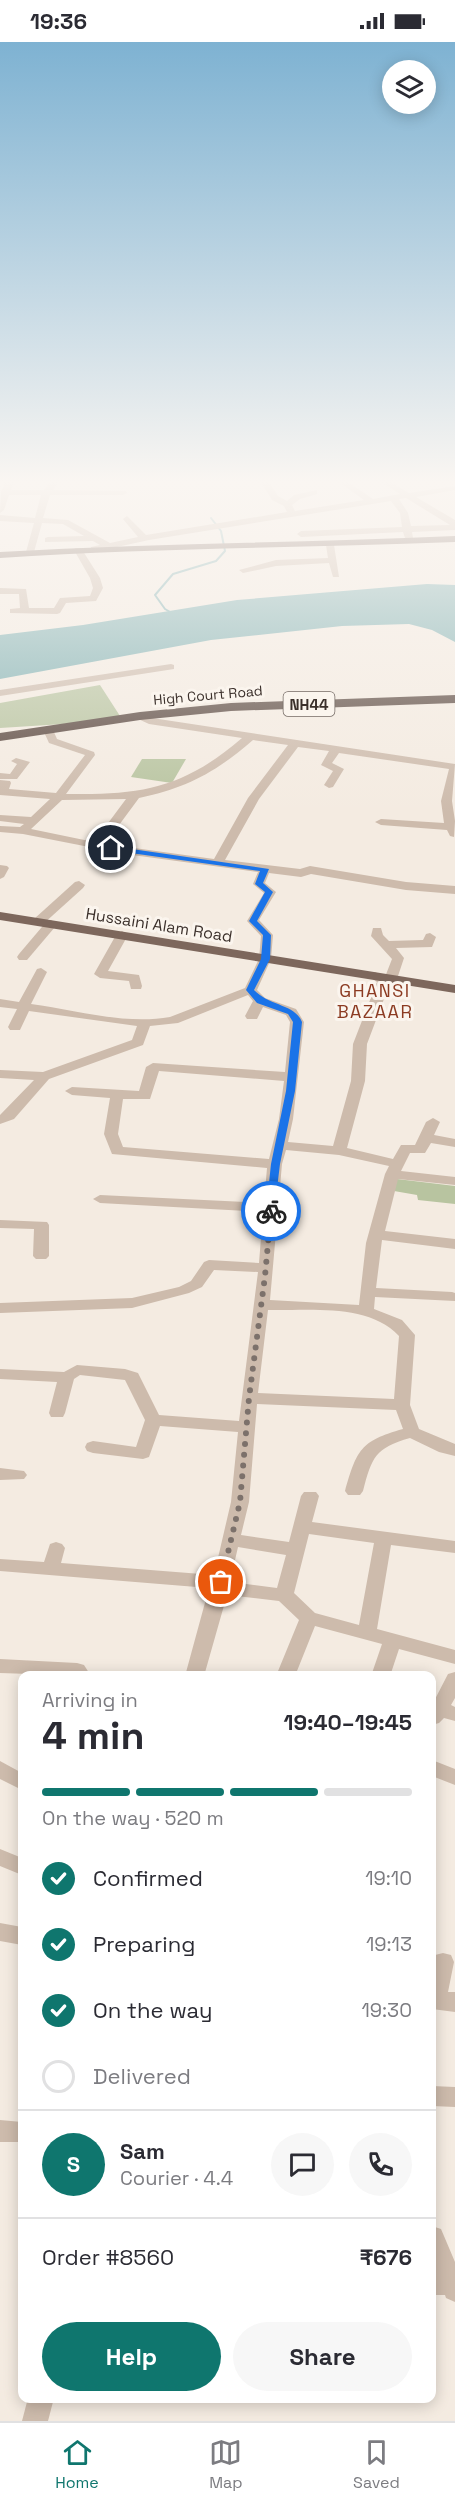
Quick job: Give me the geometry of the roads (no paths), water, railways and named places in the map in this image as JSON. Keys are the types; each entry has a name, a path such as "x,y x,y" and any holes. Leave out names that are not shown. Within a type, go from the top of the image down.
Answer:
{"highway":[{"name":"High Court Road","path":"0,738 143,717 231,710 455,701"},
{"name":"High Court Road","path":"0,738 143,717"}],"main road":[{"name":"Hussaini Alam Road","path":"0,916 455,989"}],"street":[{"path":"23,591 25,611"},
{"path":"13,611 57,611 63,600 93,599 97,591"},
{"path":"0,693 171,667"},
{"path":"143,717 250,737 455,767 446,793 447,819 453,831"},
{"path":"23,831 59,796 66,783 90,755 89,752 53,741 49,732"},
{"path":"0,783 6,783 2,792 96,798 136,794 189,783 220,764 250,737"},
{"path":"218,862 254,798 294,744"},
{"path":"329,785 339,769 326,765 335,750"},
{"path":"0,776 13,777 25,762 16,761"},
{"path":"97,846 136,794"},
{"path":"0,818 34,821"},
{"path":"381,822 453,831"},
{"path":"0,829 23,831 97,846 265,869 301,873 310,870 406,886 455,890"},
{"path":"252,1016 255,996 266,959 267,935 253,921 270,892 259,884 265,869"},
{"path":"23,957 44,923 79,885"},
{"path":"377,931 377,936 398,958 391,979"},
{"path":"122,935 99,974 135,978 136,986"},
{"path":"386,945 428,944 430,937"},
{"path":"15,1027 41,972"},
{"path":"339,1151 358,1081 360,1044 384,981 375,976"},
{"path":"0,1003 145,1023 174,1020 255,996 291,1012 297,1018 288,1110 275,1164 240,1502 232,1540 195,1671"},
{"path":"0,1074 44,1076 138,1042 145,1023"},
{"path":"72,1091 145,1096 153,1068 291,1077"},
{"path":"3,1117 44,1076"},
{"path":"117,1094 111,1134 117,1151 275,1164"},
{"path":"366,1310 377,1235 395,1169 406,1148 420,1150 433,1122"},
{"path":"426,1138 455,1143"},
{"path":"280,1145 339,1151 395,1169 455,1181"},
{"path":"100,1199 271,1208"},
{"path":"0,1224 42,1225 41,1256"},
{"path":"377,1235 455,1244"},
{"path":"0,1308 132,1303 184,1290 197,1284 209,1265 265,1268"},
{"path":"368,1292 452,1297"},
{"path":"260,1305 366,1310 395,1322 407,1335 402,1405 412,1432"},
{"path":"57,1413 67,1377 76,1370 132,1377 153,1420 143,1453 93,1446"},
{"path":"0,1374 67,1377"},
{"path":"249,1398 402,1405"},
{"path":"153,1420 246,1427"},
{"path":"354,1491 364,1456 379,1441 412,1432 445,1448 455,1450"},
{"path":"0,1474 18,1475"},
{"path":"284,1595 310,1496"},
{"path":"302,1527 455,1547"},
{"path":"367,1633 384,1536"},
{"path":"232,1540 297,1550"},
{"path":"51,1569 56,1548"},
{"path":"0,1566 220,1584 284,1595 309,1618 455,1656"},
{"path":"287,1671 309,1618"},
{"path":"382,1671 393,1641"},
{"path":"0,1666 78,1671"},
{"path":"442,1714 455,1678"},
{"path":"0,1769 18,1780"},
{"path":"436,1770 455,1777"},
{"path":"0,1857 18,1865"},
{"path":"0,1932 18,1935"},
{"path":"441,2000 443,1962"},
{"path":"436,2096 455,2097"},
{"path":"0,2131 18,2132"},
{"path":"436,2251 446,2286"},
{"path":"35,2421 40,2403"}],"water":[{"path":"344,591 455,591 455,642 432,630 409,624 342,626 211,640 0,679 0,635 83,625 237,600"}],"waterway":[{"path":"158,591 155,595 165,609 172,613"}],"district":[{"name":"GHANSI BAZAAR","path":"375,1000"}]}
